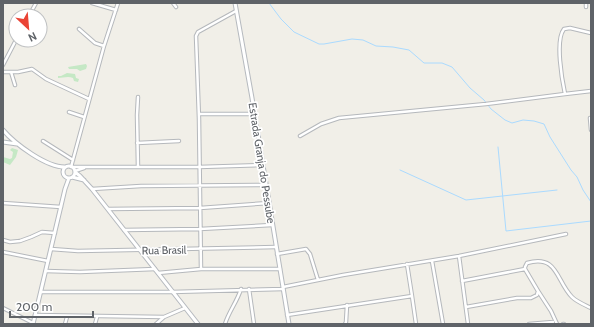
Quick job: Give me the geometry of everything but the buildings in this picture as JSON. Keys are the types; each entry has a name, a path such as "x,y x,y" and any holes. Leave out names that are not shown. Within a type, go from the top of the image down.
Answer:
{"street":[{"path":"92,3 116,10"},
{"path":"71,167 104,46 118,3"},
{"path":"173,3 176,7"},
{"name":"Estrada Granja do Pessube","path":"235,3 289,324"},
{"path":"201,269 202,249 199,186 199,114 195,40 196,33 236,11"},
{"path":"565,94 560,53 562,32 564,29 570,28 591,33"},
{"path":"79,29 92,40 104,46"},
{"path":"3,65 12,48"},
{"path":"3,72 18,72 32,69 46,79 89,99"},
{"path":"11,72 15,85"},
{"path":"300,136 321,124 339,118 486,104 591,91"},
{"path":"138,97 138,167"},
{"path":"69,112 84,117"},
{"path":"199,114 254,114"},
{"path":"590,118 591,130"},
{"path":"3,130 17,144 55,166 64,175 71,178 84,180"},
{"path":"43,140 73,160"},
{"path":"137,143 178,141"},
{"path":"3,142 17,144"},
{"path":"55,166 199,167 263,165"},
{"path":"65,189 64,169 66,167"},
{"path":"71,167 92,189 198,324"},
{"path":"3,308 33,324 65,189 75,171 84,167"},
{"path":"92,189 141,186 266,185"},
{"path":"3,203 61,207"},
{"path":"108,209 200,208 269,203"},
{"path":"124,230 200,229 272,225"},
{"path":"3,240 10,242 31,237 42,232 55,233"},
{"path":"41,292 172,292 283,288 318,280 459,256 566,234"},
{"name":"Rua Brasil","path":"51,249 78,251 276,247"},
{"path":"277,254 306,249 310,254 318,280"},
{"path":"3,252 49,261"},
{"path":"459,256 468,324"},
{"path":"432,260 443,324"},
{"path":"557,324 525,269 526,264 532,262 550,264 553,266 571,296 578,302 591,308"},
{"path":"407,264 416,324"},
{"path":"46,271 80,272 154,269"},
{"path":"158,273 201,269 280,269"},
{"path":"462,281 525,269"},
{"path":"225,324 228,315 238,300 241,289"},
{"path":"249,289 254,324"},
{"path":"466,307 517,298 531,298 537,295 538,291"},
{"path":"287,315 412,296"},
{"path":"345,324 347,305"},
{"path":"156,324 164,317 185,308"},
{"path":"35,315 67,317 164,317"},
{"path":"65,324 67,317"},
{"path":"94,324 97,317"},
{"path":"529,324 552,323 555,319"}],"green space":[{"path":"86,64 86,69 80,71 77,69 69,69 68,67"},
{"path":"67,73 75,74 76,78 79,79 78,82 74,81 71,77 58,78 58,76"},
{"path":"12,148 18,150 16,157 10,165 3,162 3,157 10,159 12,158 13,152 10,150"}],"waterway":[{"path":"269,3 281,19 294,32 319,44 352,39 363,40 376,46 409,50 424,63 442,63 452,67 470,88 484,100 491,109 505,120 512,123 523,120 544,124 550,137 577,177 591,202"},
{"path":"498,147 506,231 591,221"},
{"path":"400,170 466,200 557,190"}]}
